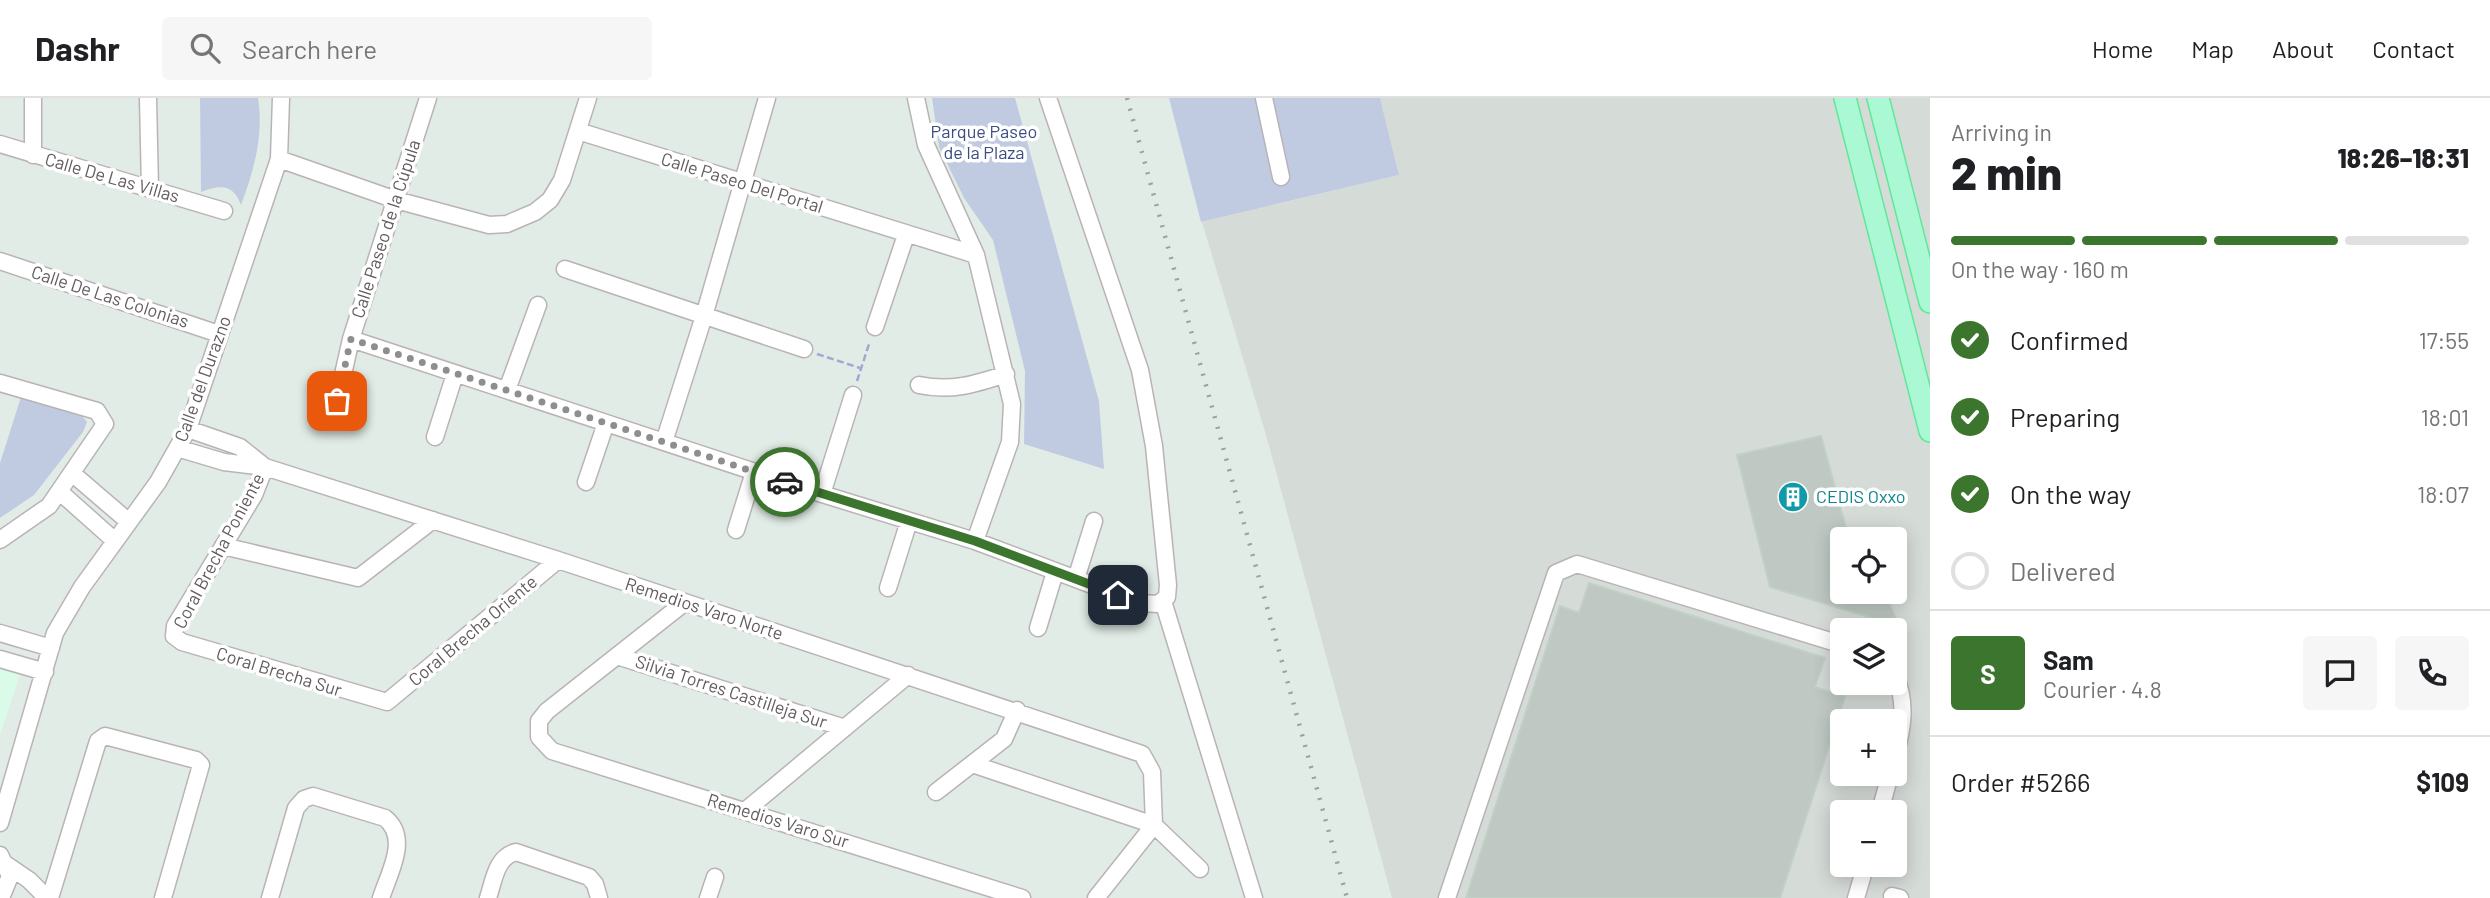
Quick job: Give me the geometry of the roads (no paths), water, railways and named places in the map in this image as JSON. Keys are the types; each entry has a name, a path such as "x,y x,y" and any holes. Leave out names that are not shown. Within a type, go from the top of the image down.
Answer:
{"main road":[{"path":"1846,98 1930,431"},
{"path":"1878,98 1930,302"}],"street":[{"path":"33,98 33,155"},
{"path":"148,98 150,189"},
{"name":"Calle del Durazno","path":"0,824 55,633 82,586 129,522 188,429 279,159 281,98"},
{"name":"Calle Paseo de la Cúpula","path":"337,401 351,339 428,98"},
{"path":"279,159 396,200 489,225 522,219 550,200 562,180 588,98"},
{"path":"664,442 768,98"},
{"path":"1048,98 1140,370 1154,446 1165,593 1254,898"},
{"path":"1264,98 1281,177"},
{"path":"912,100 926,145 976,255 1012,404 1010,442 975,541"},
{"name":"Calle Paseo Del Portal","path":"578,131 976,255"},
{"name":"Calle De Las Villas","path":"0,144 223,211"},
{"path":"875,327 906,235"},
{"name":"Calle De Las Colonias","path":"0,261 219,334"},
{"path":"565,269 804,349"},
{"path":"507,390 538,306"},
{"path":"351,339 754,472 975,541 1150,606 1165,593"},
{"path":"435,437 454,374"},
{"path":"919,385 951,388 972,386 1006,374"},
{"path":"0,383 102,414 105,418 103,429 49,506 0,540"},
{"path":"822,494 853,395"},
{"path":"586,482 606,423"},
{"name":"Remedios Varo Norte","path":"188,429 240,447 265,467"},
{"name":"Remedios Varo Norte","path":"177,449 224,462 265,467 558,559 684,603 1017,710 1142,754 1152,772 1154,825"},
{"name":"Coral Brecha Poniente","path":"174,636 175,626 254,495 265,467"},
{"path":"736,530 754,472"},
{"path":"73,474 129,522"},
{"path":"60,492 115,541"},
{"path":"223,546 358,578 433,520"},
{"path":"888,588 909,521"},
{"path":"1076,579 1094,521"},
{"name":"Coral Brecha Oriente","path":"387,702 558,559"},
{"path":"1447,898 1556,573 1577,564 1830,641"},
{"path":"1038,628 1055,572"},
{"path":"617,656 684,603"},
{"path":"0,633 51,648"},
{"name":"Coral Brecha Sur","path":"174,636 182,642 387,702"},
{"name":"Silvia Torres Castilleja Sur","path":"617,656 845,728"},
{"name":"Remedios Varo Sur","path":"617,656 547,711 539,721 540,737 552,751 1022,898"},
{"path":"0,659 45,672"},
{"path":"745,811 908,674"},
{"path":"936,792 1004,739 1017,710"},
{"path":"4,860 49,898 101,737 196,760 201,765 163,898"},
{"path":"972,764 1154,825 1200,869"},
{"path":"270,898 296,808 304,799 313,796 385,818 395,830 398,846 381,898"},
{"path":"1096,898 1154,825"},
{"path":"488,898 503,858 516,852 589,877 595,884 599,898"},
{"path":"1,898 8,886 4,860"},
{"path":"708,898 715,877"},
{"path":"1856,898 1862,877"}],"railway":[{"path":"1127,98 1347,898"}],"place":[{"name":"CEDIS Oxxo","path":"1793,497"}],"park label":[{"name":"Parque Paseo de la Plaza","path":"984,142"}]}
